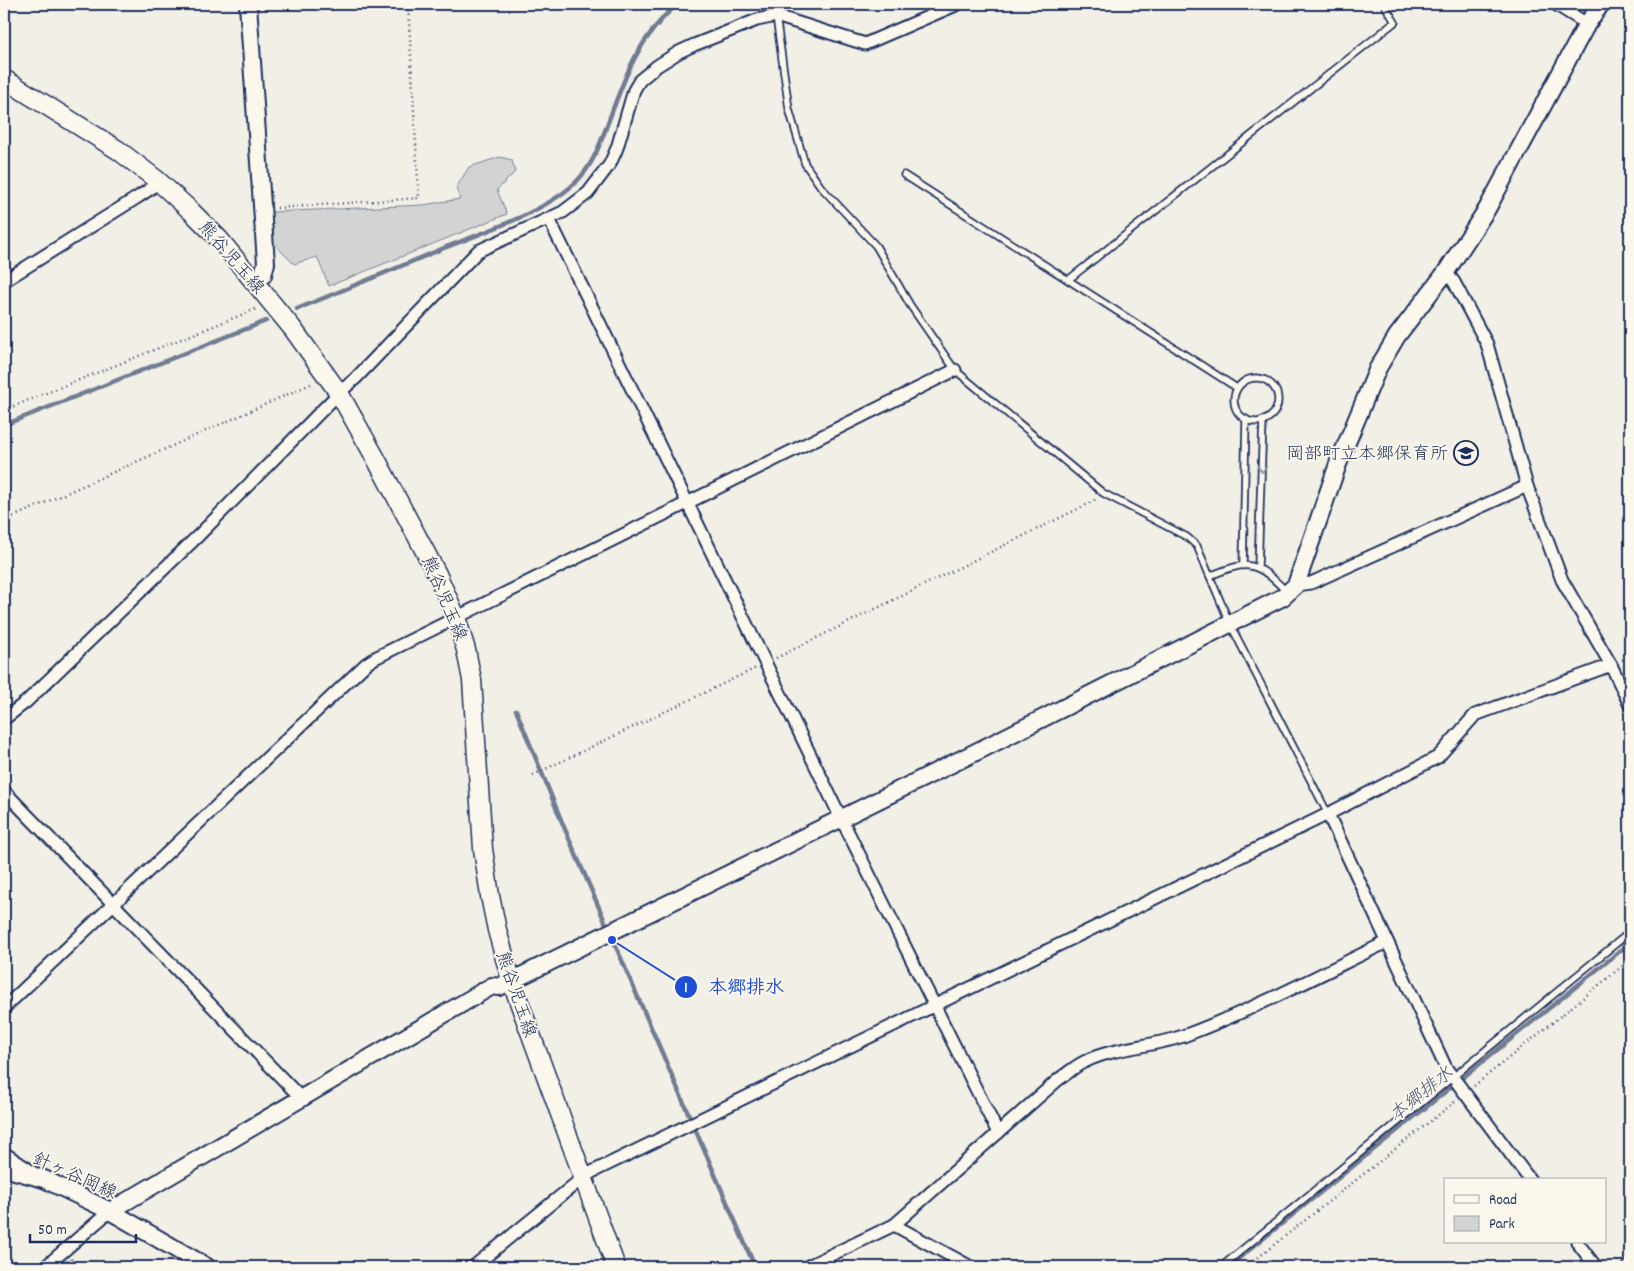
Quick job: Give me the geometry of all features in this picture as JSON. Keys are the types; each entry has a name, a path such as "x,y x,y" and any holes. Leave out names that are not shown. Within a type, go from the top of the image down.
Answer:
{"main road":[{"name":"熊谷児玉線","path":"4,79 96,135 156,180 219,239 270,300 339,393 376,457 437,574 456,617 466,650 472,680 483,849 497,930 511,980 616,1267"}],"street":[{"path":"248,4 266,263 263,275 256,283"},
{"path":"4,719 26,702 199,535 356,378 478,251 549,219 576,203 588,193 610,164 617,148 634,90 640,80 649,72 679,52 757,20 776,16 865,44 958,4"},
{"path":"1555,4 1587,24"},
{"path":"1292,589 1338,464 1378,368 1397,336 1446,272 1487,208 1514,162 1587,24 1601,4"},
{"path":"4,282 150,189 156,180"},
{"path":"549,219 765,664 998,1133"},
{"path":"1446,272 1454,282 1487,344 1527,486 1562,580 1612,665 1630,705"},
{"path":"4,1008 366,664 686,502 955,370"},
{"path":"45,1267 110,1211 492,986 499,987 984,748 1283,597 1292,589 1311,583 1527,486"},
{"path":"473,1267 592,1172 1328,814 1438,757 1475,715 1612,665"},
{"path":"4,791 301,1098"},
{"path":"1328,814 1446,1068 1528,1178"},
{"path":"806,1267 894,1225 1059,1079 1083,1062 1100,1055 1160,1043 1186,1035 1276,996 1387,942"},
{"path":"4,1153 44,1179"},
{"name":"針ヶ谷岡線","path":"4,1168 44,1179 110,1211 207,1267"},
{"path":"894,1225 971,1267"},
{"path":"1579,1244 1596,1267"}],"lane":[{"path":"1068,280 1395,22 1384,4"},
{"path":"776,16 789,109 804,164 821,188 876,246 910,305 955,370 1103,493 1187,537 1197,546 1230,624 1328,814"},
{"path":"904,175 1237,388"},
{"path":"1254,378 1267,381 1276,392 1276,407 1273,413 1263,420 1253,422 1246,420 1240,415 1234,402 1237,388 1248,379 1254,378"},
{"path":"1243,565 1246,420"},
{"path":"1258,568 1263,420"},
{"path":"1210,576 1243,565 1253,565 1292,589"},
{"path":"1221,1267 1630,932"}],"path":[{"path":"262,209 419,198 408,4"},
{"path":"4,410 256,309 270,300"},
{"path":"4,521 327,376"},
{"path":"533,775 765,664 1090,503 1103,493"},
{"path":"1246,1267 1465,1094 1630,960"}],"green space":[{"path":"1567,4 1587,4 1581,15"},
{"path":"500,157 512,160 515,172 497,190 507,214 329,286 317,257 294,264 272,242 270,215 272,212 423,205 460,199 456,188 469,167"}],"waterway":[{"path":"297,309 499,227 539,208 571,186 588,168 595,155 621,87 643,43 677,4"},
{"path":"4,425 266,321"},
{"name":"本郷排水","path":"516,710 564,827 755,1267"},
{"name":"本郷排水","path":"1228,1267 1630,943"}],"place":[{"name":"岡部町立本郷保育所","path":"1466,453"},
{"name":"本郷排水","path":"612,940"}]}
